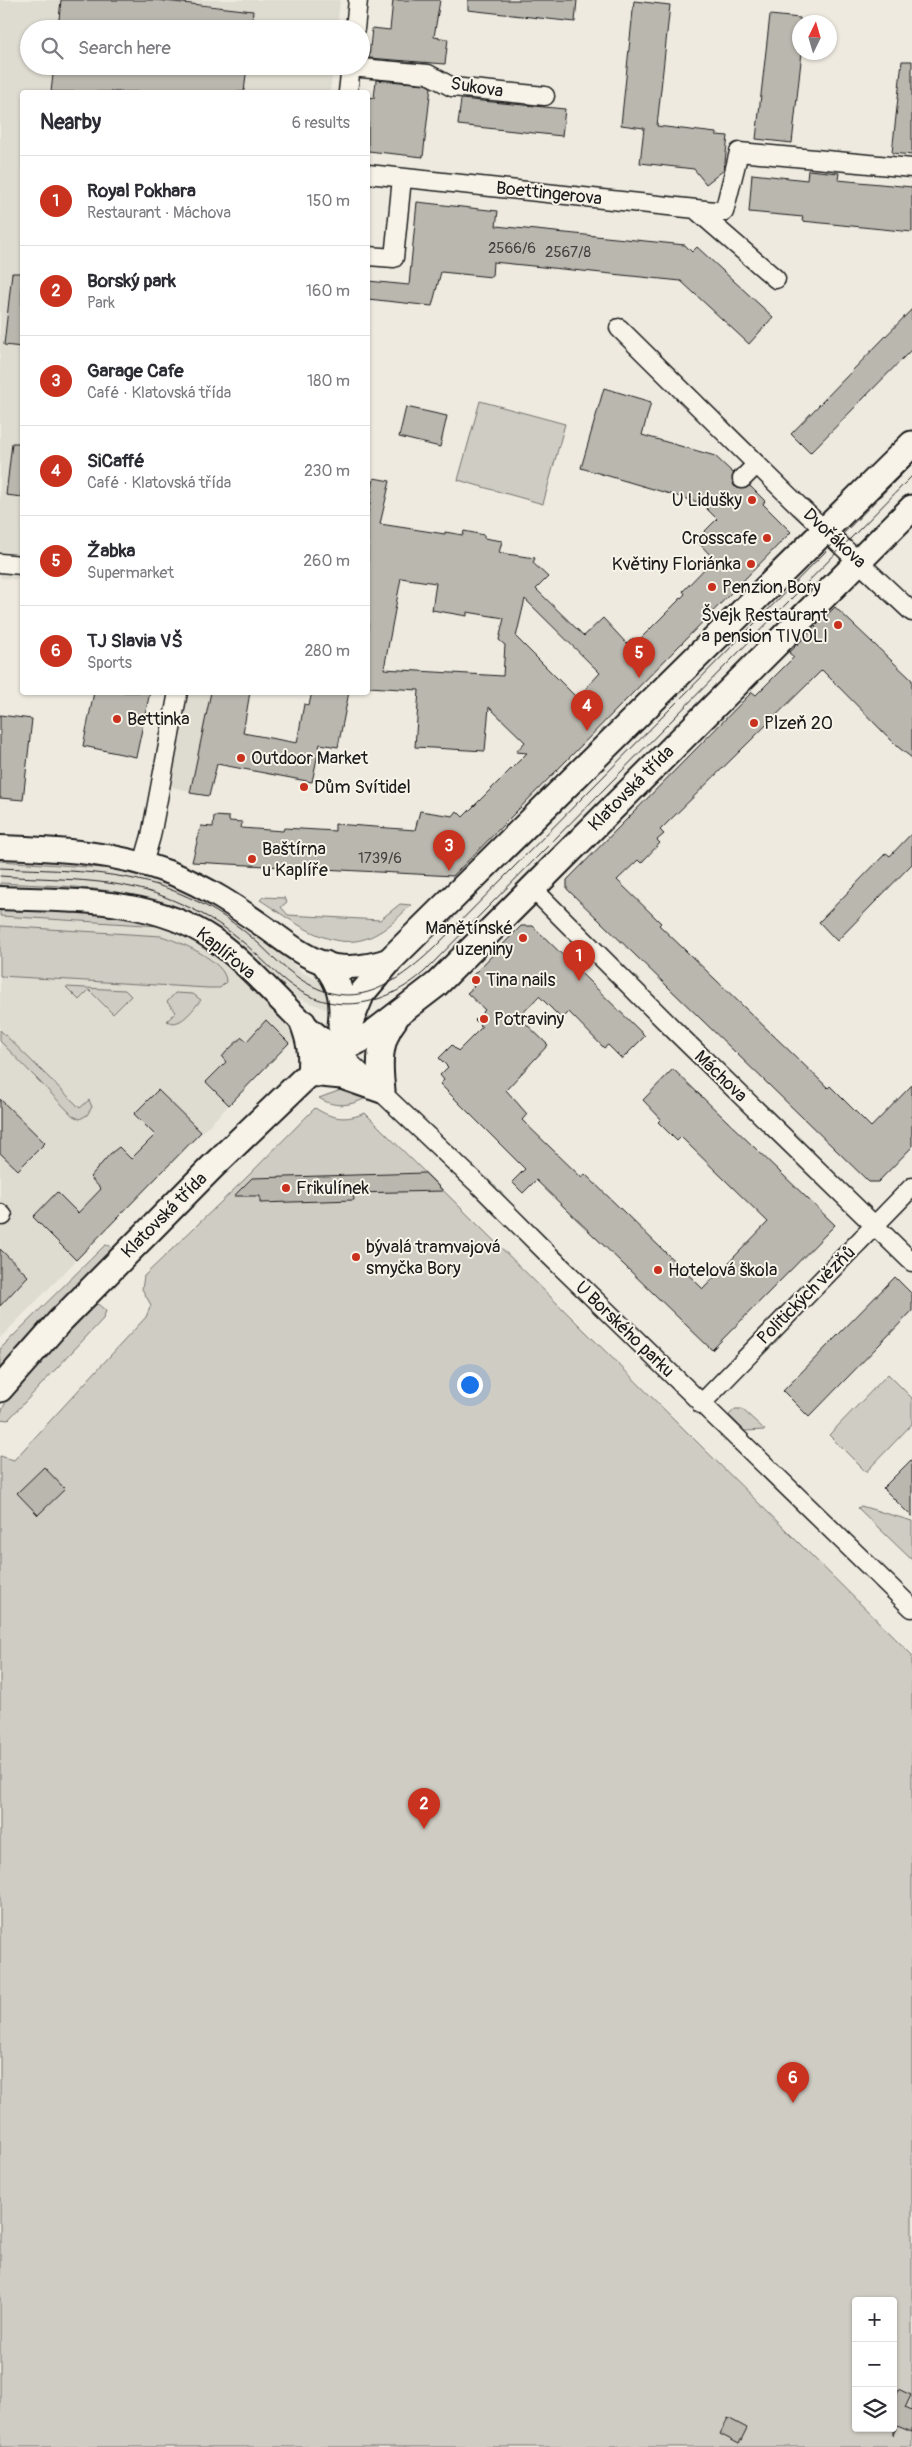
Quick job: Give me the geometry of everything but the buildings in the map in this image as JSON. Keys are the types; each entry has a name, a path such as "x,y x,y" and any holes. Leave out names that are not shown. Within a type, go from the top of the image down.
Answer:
{"main road":[{"name":"Klatovská třída","path":"338,1051 362,994 391,959 450,904 794,558 827,530 912,444"},
{"name":"Klatovská třída","path":"0,1389 58,1322 212,1166 310,1073 338,1051 372,1034 437,984 912,508"},
{"path":"325,964 336,978 344,1005 338,1051"},
{"path":"303,1023 309,1039 312,1056 310,1073 350,1078 382,1090 380,1058 383,1040 390,1025 401,1011"}],"street":[{"path":"356,20 358,0"},
{"name":"Sukova","path":"370,69 428,74 452,87 545,96"},
{"path":"348,90 350,75"},
{"name":"Boettingerova","path":"370,174 724,212 739,152 912,168"},
{"path":"370,256 394,258 402,178"},
{"path":"695,209 776,279"},
{"name":"Dvořákova","path":"619,328 757,464 912,612"},
{"path":"742,480 757,464"},
{"path":"0,563 20,565"},
{"path":"143,864 151,836 177,695"},
{"path":"0,847 89,853 143,864 187,880 216,894 297,950 325,964"},
{"name":"Máchova","path":"532,888 912,1262"},
{"name":"Kaplířova","path":"0,898 136,907 179,920 215,940 247,968 303,1023 338,1051"},
{"name":"Klatovská třída","path":"325,964 358,967 391,959"},
{"name":"U Borského parku","path":"338,1051 382,1090 701,1404 912,1608"},
{"name":"Politických vězňů","path":"701,1404 912,1187"}],"shaded area":[{"path":"0,0 340,0 338,20 20,20 20,75 332,75 330,90 20,90 20,580 0,578"},
{"path":"480,401 565,424 543,504 458,480"},
{"path":"188,695 231,695 209,796 172,787 172,769"},
{"path":"0,856 81,860 118,869 0,861"},
{"path":"0,861 118,869 191,890 253,930 303,973 331,985 336,1013 298,998 240,947 101,889 0,883"},
{"path":"0,883 66,886 109,891 152,900 173,907 173,910 0,893"},
{"path":"263,897 285,898 287,902 281,907 288,915 380,920 400,904 411,905 391,924 378,933 362,940 347,941 331,939 302,927 260,900"},
{"path":"0,905 130,913 204,942 238,972 296,1037 0,1338"},
{"path":"0,905 98,910 160,923 160,926 0,916"},
{"path":"0,926 161,936 189,947 210,960 219,967 224,974 226,982 220,988 208,988 0,976"},
{"path":"66,987 125,990 131,996 113,1014 89,990 79,1000"},
{"path":"175,993 193,994 201,1000 186,1017 172,1023 167,1021 176,1012 167,1002"},
{"path":"0,1030 80,1108 89,1100 92,1107 87,1115 80,1119 73,1116 0,1041"},
{"path":"341,1090 366,1098 354,1103 336,1105 319,1098"},
{"path":"315,1108 327,1115 339,1118 358,1116 365,1113 912,1655 912,2447 0,2447 0,1456 14,1460 146,1317 151,1305 142,1289 144,1276 246,1178"},
{"path":"105,1245 110,1246 114,1252 0,1373 0,1349"},
{"path":"98,1304 106,1311 103,1319 8,1420 0,1419 3,1408 11,1393 24,1377 53,1344 91,1306"},
{"path":"888,1374 912,1398 912,1424 866,1472 829,1435"},
{"path":"735,1409 742,1409 765,1430 745,1431 729,1415"},
{"path":"861,1506 912,1521 912,1560 858,1508"}],"tram line":[{"path":"0,868 114,875 158,885 189,897 225,917 242,929 287,970 313,986 332,993 350,995 384,986 417,964 433,949 912,464"},
{"path":"0,876 105,883 125,886 165,897 218,923 241,940 288,983 305,994 322,1001 340,1004 358,1003 376,1000 393,993 425,971 912,476"}],"place":[{"name":"U Lidušky","path":"752,500"},
{"name":"Crosscafe","path":"767,538"},
{"name":"Květiny Floriánka","path":"751,564"},
{"name":"Penzion Bory","path":"712,587"},
{"name":"Švejk Restaurant a pension TIVOLI","path":"838,625"},
{"name":"Žabka","path":"639,678"},
{"name":"Bettinka","path":"117,719"},
{"name":"Plzeň 20","path":"754,723"},
{"name":"SiCaffé","path":"587,731"},
{"name":"Outdoor Market","path":"241,758"},
{"name":"Dům Svítidel","path":"304,787"},
{"name":"Baštírna u Kaplíře","path":"252,859"},
{"name":"Garage Cafe","path":"449,871"},
{"name":"Manětínské uzeniny","path":"523,938"},
{"name":"Tina nails","path":"476,980"},
{"name":"Royal Pokhara","path":"579,981"},
{"name":"Potraviny","path":"484,1019"},
{"name":"Frikulínek","path":"286,1188"},
{"name":"bývalá tramvajová smyčka Bory","path":"356,1257"},
{"name":"Hotelová škola","path":"658,1270"},
{"name":"Borský park","path":"424,1829"},
{"name":"TJ Slavia VŠ","path":"793,2103"}]}
